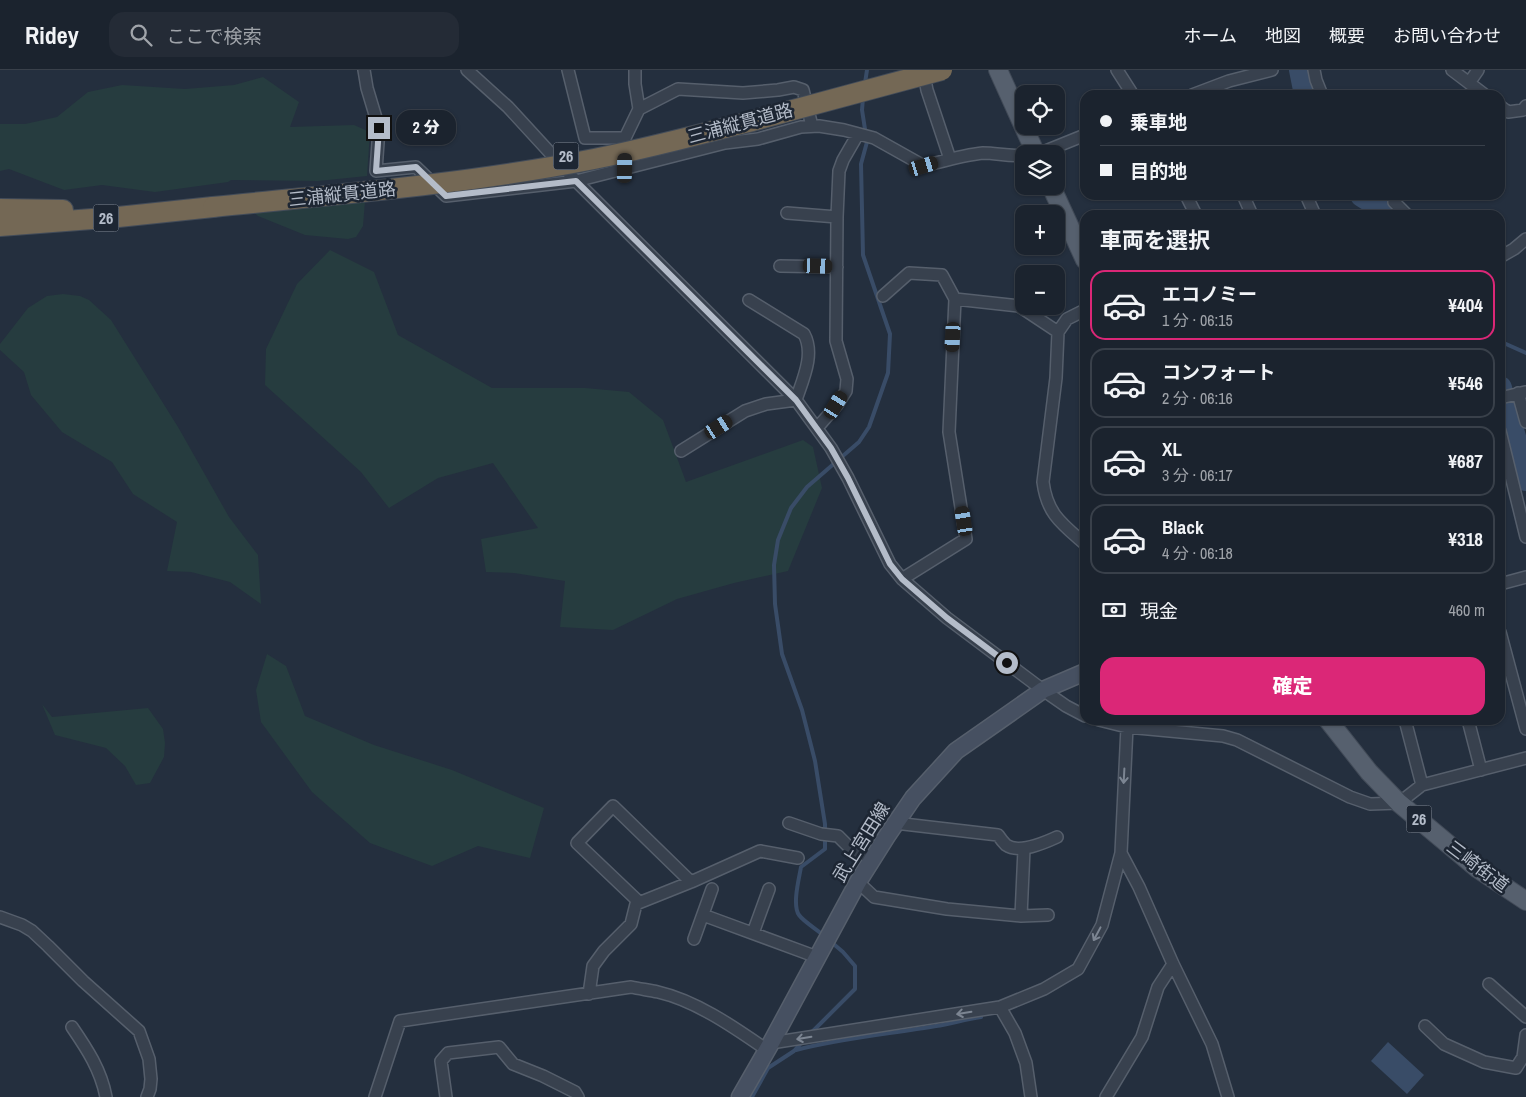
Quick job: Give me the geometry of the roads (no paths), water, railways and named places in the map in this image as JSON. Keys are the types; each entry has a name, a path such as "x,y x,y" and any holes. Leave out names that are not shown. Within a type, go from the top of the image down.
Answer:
{"highway":[{"name":"三浦縦貫道路","path":"212,202 523,164 591,152 710,124 912,70"},
{"name":"三浦縦貫道路","path":"0,226 70,215 401,188 513,174 633,151 942,70"},
{"name":"26","path":"0,209 70,215"},
{"name":"三浦縦貫道路","path":"0,216 70,215"},
{"name":"26","path":"0,236 70,215"}],"main road":[{"path":"998,70 1033,145"},
{"path":"1055,195 1080,249"},
{"name":"武上宮田線","path":"740,1097 858,882 913,798 956,751 1043,690 1080,674"},
{"name":"三崎街道","path":"1332,725 1369,772 1399,802 1478,869 1525,899"}],"street":[{"path":"364,70 367,88 379,128 376,171 416,167 446,196 576,181 726,144 812,126 836,128 874,138 924,166 950,158 985,153 1015,156"},
{"path":"467,70 508,107 576,181 796,400 831,448 848,478 890,564 902,579 947,618 1043,690 1080,713"},
{"path":"568,70 586,138 625,138"},
{"path":"625,168 625,138 639,109 635,84 636,70"},
{"path":"923,70 927,90 950,158"},
{"path":"1117,70 1130,90"},
{"path":"1206,90 1229,81 1272,70"},
{"path":"1314,70 1320,90"},
{"path":"1452,70 1479,90"},
{"path":"1470,83 1478,70"},
{"path":"639,109 678,89 743,93 794,87 803,90 812,126"},
{"path":"1505,110 1508,112 1523,110 1526,106"},
{"path":"817,428 846,391 847,379 836,342 839,171 858,134"},
{"path":"1060,145 1080,137"},
{"path":"1395,200 1394,202 1402,210"},
{"path":"787,214 837,217"},
{"path":"1505,254 1526,239"},
{"path":"780,266 837,267"},
{"path":"884,296 909,274 934,274 942,275 955,299 949,432 966,539 902,579"},
{"path":"955,299 1019,306 1058,332"},
{"path":"749,300 804,334 809,342 809,356 796,400"},
{"path":"1080,313 1067,320 1058,332 1056,378 1043,482 1049,506 1057,519 1080,540"},
{"path":"1505,397 1522,392 1526,422"},
{"path":"681,451 745,411 766,404 796,400"},
{"path":"1505,451 1526,537"},
{"path":"1505,583 1526,577"},
{"path":"1505,651 1526,730"},
{"path":"1119,725 1223,736 1237,740 1350,797 1370,804 1399,802 1422,785 1526,758"},
{"path":"1406,725 1422,785"},
{"path":"1469,725 1481,770"},
{"path":"375,1097 400,1021 631,987 658,992 690,1004 769,1047 1000,1007 1044,989 1078,970 1102,925 1121,853 1127,727"},
{"path":"639,902 577,843 613,806 691,882"},
{"path":"788,823 821,834 838,836 851,849 872,858"},
{"path":"895,823 998,835 1007,846 1024,848 1042,844 1057,837"},
{"path":"1021,916 1024,848"},
{"path":"589,994 592,966 604,951 632,924 636,904 639,902 691,882 760,851 798,858"},
{"path":"1121,853 1139,886 1173,964 1212,1044 1228,1097"},
{"path":"858,882 874,897 947,909 1021,916 1048,915"},
{"path":"694,939 712,889"},
{"path":"753,933 769,889"},
{"path":"703,915 817,957"},
{"path":"0,917 32,931 83,981 139,1030 149,1059 151,1078 147,1097"},
{"path":"1106,1097 1142,1036 1158,987 1173,964"},
{"path":"1489,984 1526,1017"},
{"path":"1000,1007 1015,1033 1026,1063 1031,1097"},
{"path":"1425,1026 1444,1044 1484,1062 1516,1068 1523,1057 1526,1035"},
{"path":"72,1027 92,1056 101,1077 106,1097"},
{"path":"446,1097 441,1061 448,1053 499,1046 513,1064 544,1076 575,1092 578,1097"}],"water":[{"path":"1388,1042 1424,1075 1407,1094 1371,1061"}],"waterway":[{"path":"865,83 867,70"},
{"path":"1301,70 1305,90"},
{"path":"824,936 801,918 796,905 801,867 825,849 825,824 815,761 802,710 782,654 775,604 774,565 778,540 791,508 807,487 859,442 869,427 888,373 890,334 863,255 861,164 867,142 862,110 863,98"},
{"path":"1370,200 1386,210"},
{"path":"1505,344 1526,353"},
{"path":"1505,406 1526,479"},
{"path":"810,1034 855,989 855,966 830,941"},
{"path":"796,1050 831,1042 981,1017"},
{"path":"752,1097 768,1068 794,1051 803,1041"}]}
